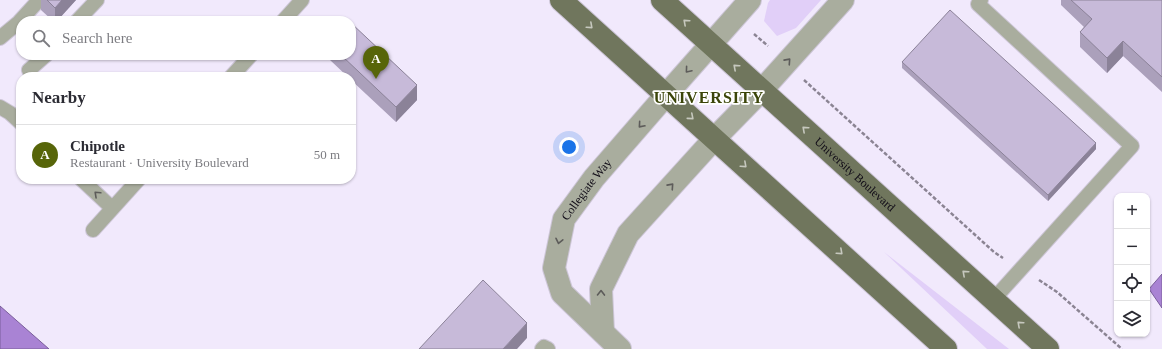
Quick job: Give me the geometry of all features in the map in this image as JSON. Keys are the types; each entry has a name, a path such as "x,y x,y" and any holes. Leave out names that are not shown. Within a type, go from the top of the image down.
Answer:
{"main road":[{"path":"561,0 946,349"},
{"name":"University Boulevard","path":"662,0 1048,349"}],"street":[{"name":"Collegiate Way","path":"620,349 562,293 554,268 564,219 594,178 750,0"},
{"path":"604,332 600,289 628,234 715,138 762,90 843,0"}],"lane":[{"path":"24,16 39,0"},
{"path":"82,16 97,0"},
{"path":"288,16 302,0"},
{"path":"981,0 978,4 1132,146 993,300"},
{"path":"0,38 16,25"},
{"path":"30,72 29,70 40,60"},
{"path":"236,72 246,60"},
{"path":"0,107 16,118"},
{"path":"86,184 112,208"},
{"path":"93,230 134,184"},
{"path":"542,349 544,347 548,349"}],"path":[{"path":"735,16 994,252 1057,292 1122,349"}],"shaded area":[{"path":"770,0 821,0 796,28 777,36 764,21"},
{"path":"884,252 1009,349 987,349"},
{"path":"1162,274 1162,308 1150,290 1150,288"},
{"path":"0,306 49,349 0,349"}],"building":[{"path":"47,0 62,0 55,8"},
{"path":"1071,0 1162,0 1162,77 1123,41 1107,58 1080,32 1092,19"},
{"path":"950,10 1096,143 1048,195 902,62"},
{"path":"356,28 417,85 396,107 346,60 356,60"},
{"path":"483,280 527,323 503,349 419,349"}],"place":[{"name":"Chipotle","path":"376,79"}],"district":[{"name":"UNIVERSITY","path":"709,97"}]}
